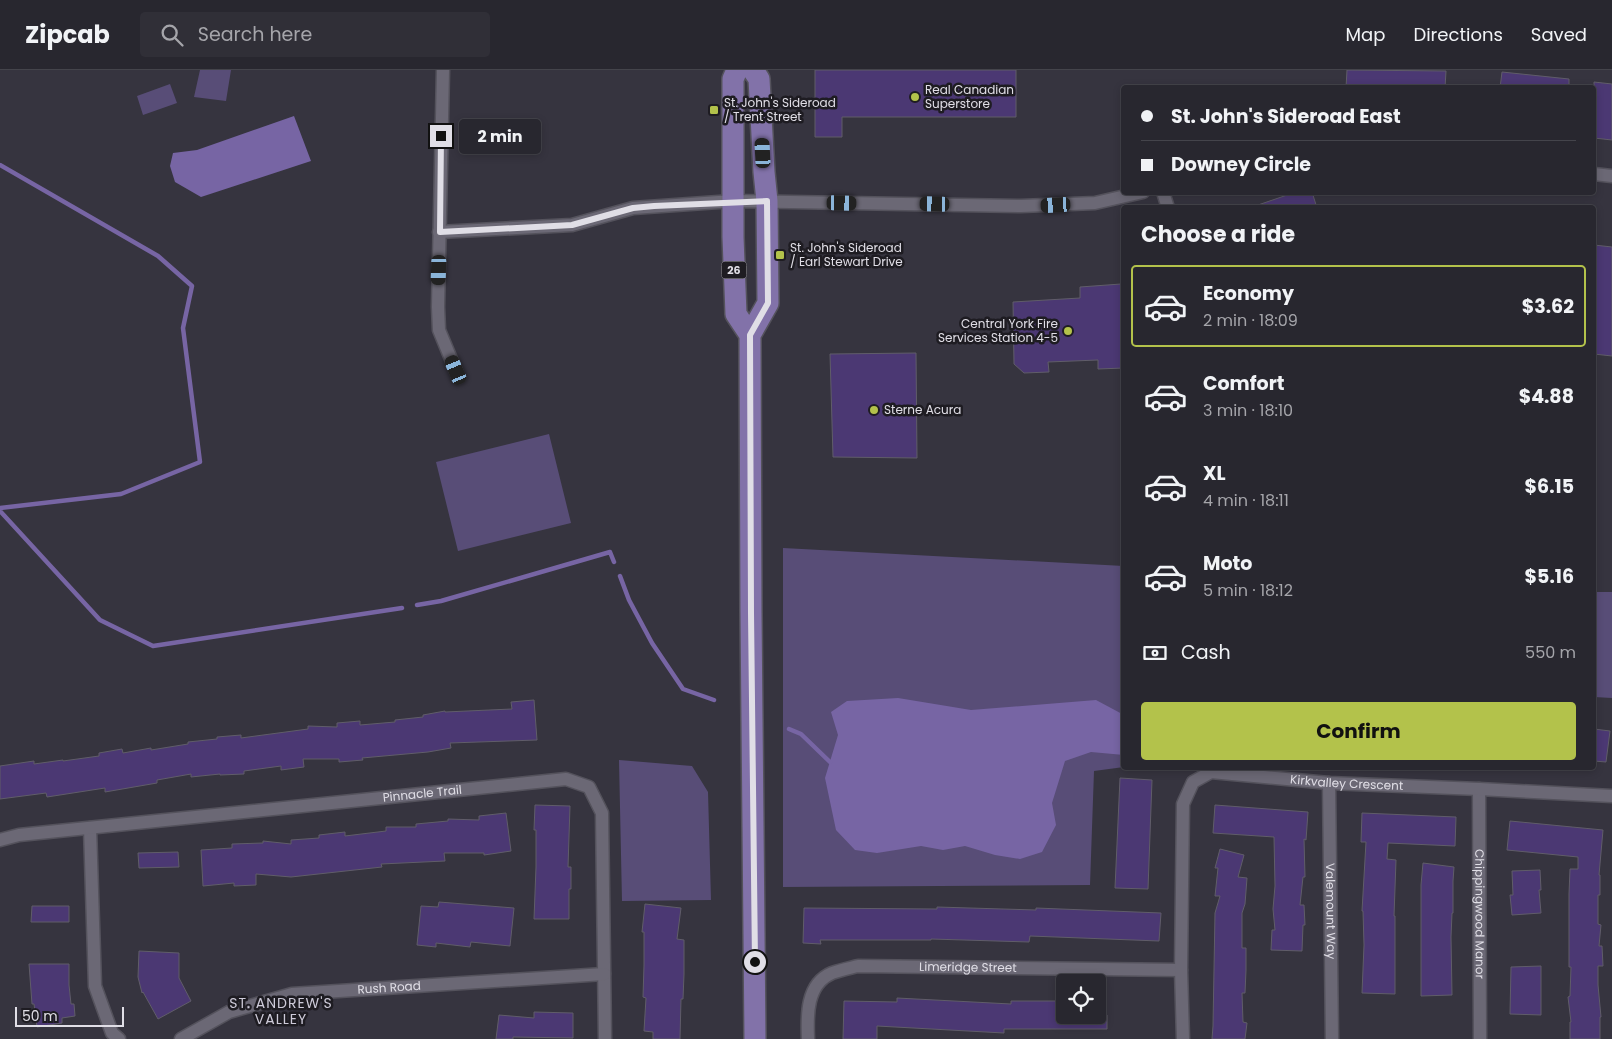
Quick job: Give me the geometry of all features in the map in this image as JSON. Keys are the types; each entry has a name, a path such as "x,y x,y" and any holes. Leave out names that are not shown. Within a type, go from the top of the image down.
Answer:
{"main road":[{"name":"26","path":"737,70 733,79 733,201 736,314 750,335"},
{"path":"753,70 760,79 767,201 768,303 750,335 755,1039"}],"street":[{"path":"442,70 439,330 456,370"},
{"path":"1596,174 1612,176"},
{"path":"440,232 572,225 633,208 733,201 1021,206 1095,203 1129,195"},
{"name":"Kirkvalley Crescent","path":"1183,1039 1181,970 1183,804 1193,782 1211,772 1329,783 1612,796"},
{"name":"Pinnacle Trail","path":"0,840 90,828 566,779 590,787 602,813 605,1039"},
{"name":"Valemount Way","path":"1329,783 1332,1039"},
{"name":"Chippingwood Manor","path":"1479,789 1480,1039"},
{"path":"90,828 95,986 112,1033 120,1039"},
{"name":"Limeridge Street","path":"808,1039 807,1018 811,997 817,984 830,974 858,966 1181,970"},
{"name":"Rush Road","path":"181,1039 229,1012 292,994 604,974"}],"shaded area":[{"path":"200,70 231,70 226,101 194,97"},
{"path":"170,84 177,103 143,115 137,96"},
{"path":"294,116 311,161 201,197 175,182 170,166 173,153 197,150"},
{"path":"549,434 571,523 458,551 436,462"},
{"path":"783,548 1121,566 1121,767 1094,771 1090,885 783,887"},
{"path":"1596,592 1612,592 1612,698 1596,697"},
{"path":"898,698 971,710 1096,700 1121,713 1121,755 1091,752 1065,761 1052,803 1056,825 1042,852 1020,859 995,855 965,846 943,850 921,846 877,853 855,850 836,830 825,778 838,735 831,712 847,701"},
{"path":"619,760 692,766 708,792 711,900 622,901"}],"building":[{"name":"Real Canadian Superstore","path":"815,70 1016,70 1016,117 842,117 842,137 815,137"},
{"path":"1347,70 1446,71 1445,85 1346,85"},
{"path":"1502,72 1569,79 1569,85 1500,85"},
{"path":"1594,82 1612,84 1612,140 1596,138 1596,85 1594,85"},
{"path":"1287,195 1313,195 1316,205 1258,205"},
{"path":"1596,245 1612,247 1612,356 1596,354"},
{"name":"Central York Fire Services Station 4-5","path":"1121,284 1121,368 1098,369 1098,360 1048,362 1049,372 1024,373 1014,364 1013,302 1080,298 1080,287"},
{"name":"Sterne Acura","path":"916,353 917,458 833,457 830,354"},
{"path":"534,700 537,740 450,743 451,748 428,752 339,762 339,759 303,759 304,767 281,770 281,766 244,771 244,774 191,777 191,774 157,780 157,783 105,792 105,788 47,797 46,793 0,799 0,766 34,761 34,764 99,756 99,753 122,749 123,753 151,748 151,750 188,744 188,742 217,739 217,737 241,735 241,738 308,729 308,726 337,727 337,723 360,721 360,725 395,722 395,720 423,717 423,715 445,711 512,709 511,702"},
{"path":"1596,729 1610,731 1606,762 1596,761"},
{"path":"1120,778 1152,780 1148,889 1115,888"},
{"path":"535,805 570,806 568,867 571,867 571,889 569,889 569,919 534,919 536,867"},
{"path":"1215,805 1308,812 1306,840 1304,839 1305,877 1303,877 1300,905 1304,905 1305,925 1303,925 1302,951 1271,950 1272,930 1275,930 1273,909 1275,886 1274,837 1213,833"},
{"path":"506,813 511,851 484,855 484,853 444,853 445,861 381,864 382,867 291,877 256,874 256,885 234,886 234,883 203,886 201,850 232,848 232,844 263,843 263,841 291,844 291,840 319,838 319,835 345,832 345,836 386,831 386,827 416,827 416,824 448,821 448,819 479,820 479,816"},
{"path":"1362,813 1456,817 1455,846 1388,843 1387,859 1396,860 1394,916 1395,994 1362,993 1364,945 1362,911 1366,842 1361,842"},
{"path":"1510,821 1603,830 1599,875 1600,895 1598,895 1598,924 1601,925 1599,946 1602,946 1603,966 1598,966 1601,1017 1600,1039 1570,1039 1571,1022 1568,997 1570,996 1571,967 1569,967 1570,869 1578,869 1578,857 1507,850"},
{"path":"1220,849 1244,855 1238,877 1247,878 1245,904 1242,913 1242,948 1246,948 1245,993 1242,993 1243,1022 1247,1023 1245,1039 1212,1039 1215,913 1220,896 1215,896 1218,868 1215,868"},
{"path":"178,852 179,867 139,868 138,853"},
{"path":"1423,863 1454,867 1451,937 1452,995 1421,996 1421,885"},
{"path":"1540,870 1541,913 1512,915 1510,895 1513,895 1512,871"},
{"path":"439,902 514,908 510,946 471,942 470,947 436,943 436,947 417,945 421,906 438,907"},
{"path":"645,904 681,908 677,939 684,940 680,1039 653,1039 653,1032 644,1031 646,998 643,997 644,932 642,932"},
{"path":"32,906 69,906 69,922 31,922"},
{"path":"937,907 1036,910 1036,908 1161,913 1159,941 1030,936 1029,942 931,939 820,940 821,944 803,943 804,908 937,909"},
{"path":"139,951 179,953 179,978 191,1001 158,1019 142,993 138,977"},
{"path":"29,964 69,964 71,1004 74,1004 75,1016 62,1018 62,1023 37,1027 34,1004 32,1004"},
{"path":"1541,966 1541,1015 1510,1014 1511,967"},
{"path":"897,998 1011,1004 1011,1001 1056,1001 1056,1024 1106,1024 1107,1015 1107,1029 1004,1029 1004,1033 877,1026 877,1039 843,1039 844,1001 897,1002"},
{"path":"534,1012 573,1013 573,1038 513,1037 513,1039 496,1039 499,1015 534,1018"}],"waterway":[{"path":"0,165 158,256 192,286 183,328 200,462 121,494 0,508"},
{"path":"0,511 100,620 153,646 402,608"},
{"path":"417,605 441,601 610,552 614,562"},
{"path":"620,576 629,600 652,643 683,689 714,700"},
{"path":"789,729 801,734 830,762"}],"place":[{"name":"Real Canadian Superstore","path":"915,97"},
{"name":"St. John's Sideroad / Trent Street","path":"714,110"},
{"name":"St. John's Sideroad / Earl Stewart Drive","path":"780,255"},
{"name":"Central York Fire Services Station 4-5","path":"1068,331"},
{"name":"Sterne Acura","path":"874,410"}],"district":[{"name":"ST. ANDREW'S VALLEY","path":"281,1012"}],"route":[{"path":"441,136 440,232 572,225 633,208 654,206 733,201 767,201 768,303 750,335 755,962"}]}
